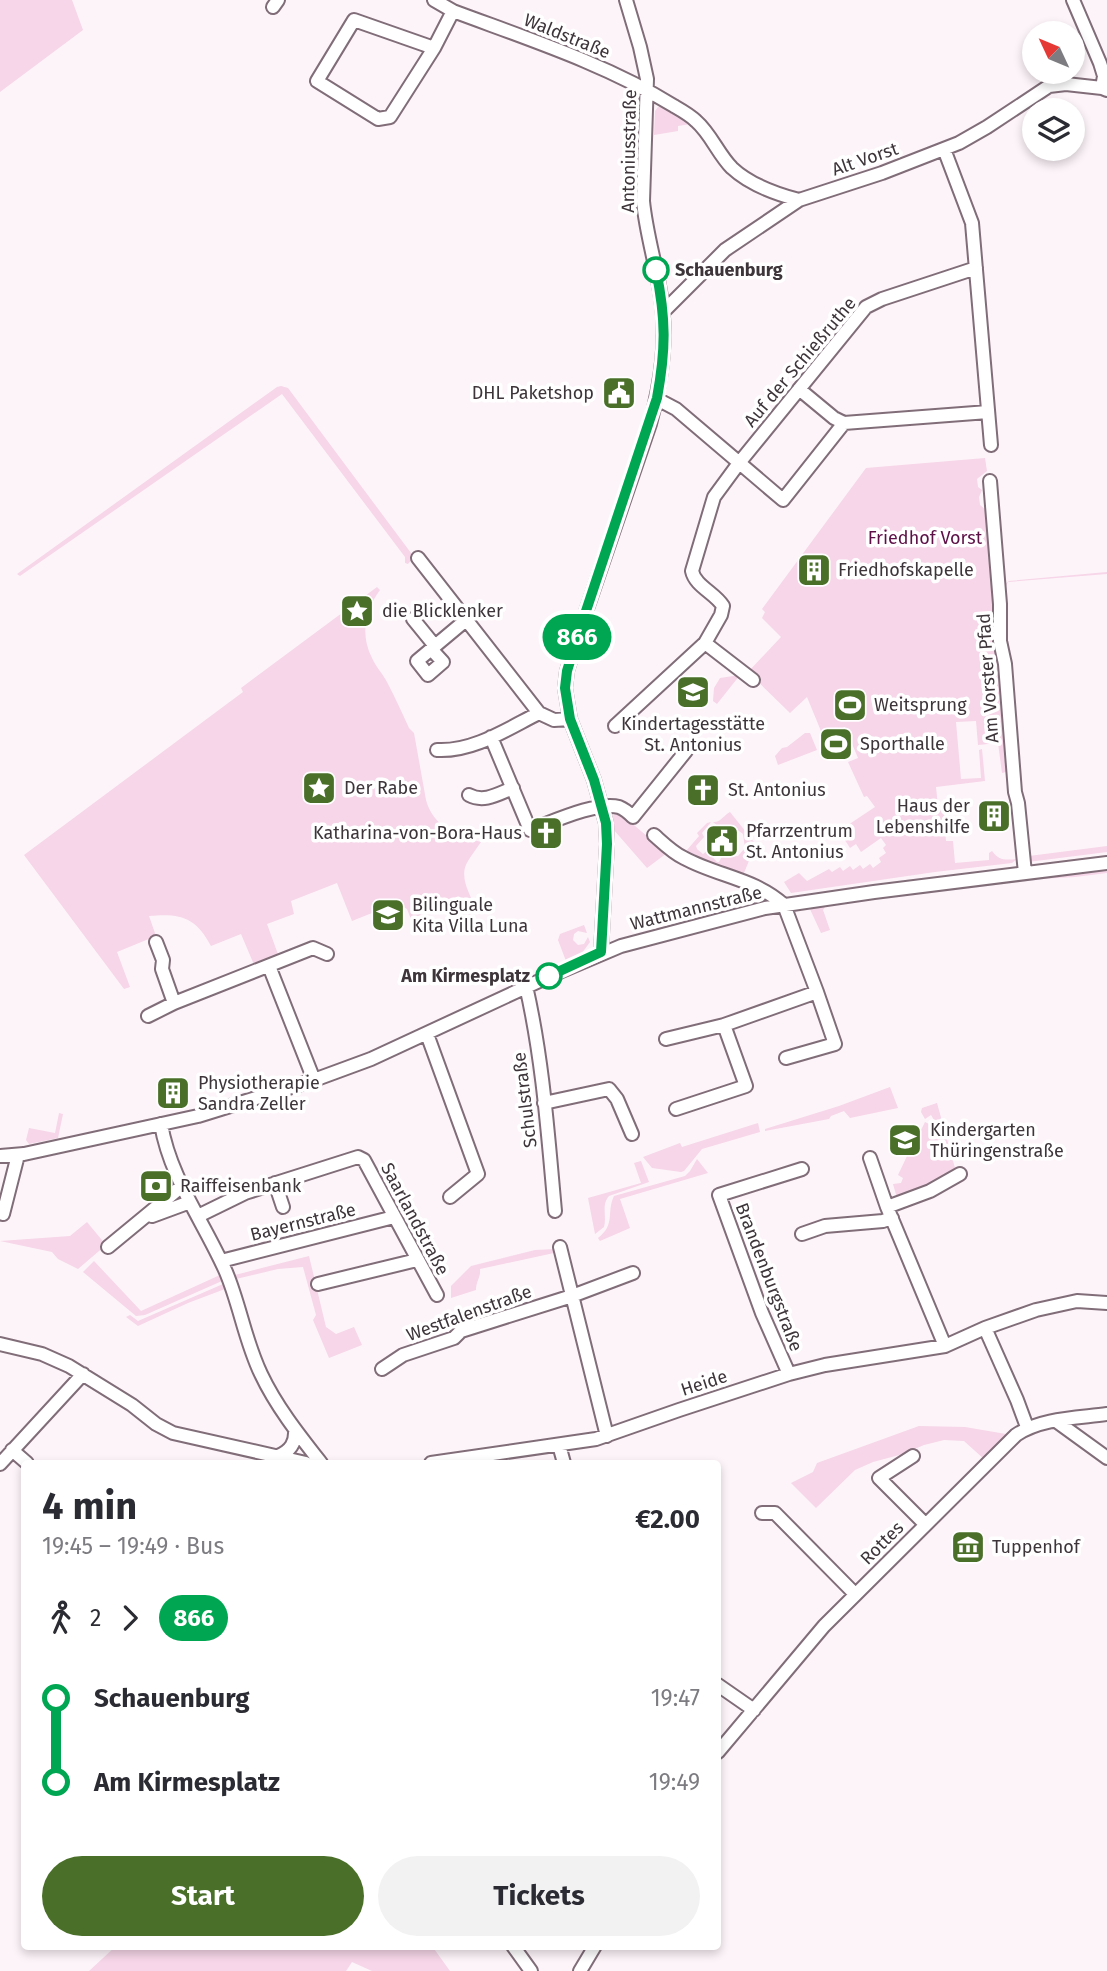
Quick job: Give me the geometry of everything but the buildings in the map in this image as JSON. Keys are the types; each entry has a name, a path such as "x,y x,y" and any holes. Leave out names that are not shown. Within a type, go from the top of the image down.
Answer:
{"street":[{"name":"Waldstraße","path":"434,0 453,11 583,60 647,91 695,119 732,167 746,178 785,197 799,200"},
{"name":"Antoniusstraße","path":"601,952 608,834 603,807 570,719 565,688 567,671 657,398 664,364 665,338 663,312 643,201 647,91 645,67 626,0"},
{"name":"Alt Vorst","path":"663,312 725,250 799,200 944,149 987,127 1049,86 1066,84 1104,89 1100,63 1073,0"},
{"path":"434,48 354,20 317,81 378,119 390,117 434,48 453,11"},
{"path":"944,149 972,223 991,445"},
{"name":"Auf der Schießruthe","path":"705,643 721,615 723,606 696,580 692,570 714,497 866,307 976,268"},
{"path":"799,389 844,423 988,412"},
{"path":"657,398 676,410 783,500 844,423"},
{"name":"Am Vorster Pfad","path":"990,481 1000,604 1000,641 1005,664 1015,792 1025,873"},
{"path":"418,558 539,713 554,720 570,719"},
{"path":"413,619 433,647 466,620"},
{"path":"615,726 705,643 753,680"},
{"path":"437,750 457,750 491,737 539,713"},
{"path":"491,737 530,830 585,810 603,807 621,808 633,817 687,751"},
{"path":"469,795 485,799 513,788"},
{"path":"654,835 682,858 760,887 784,905 835,1044 786,1058"},
{"name":"Wattmannstraße","path":"0,1156 19,1155 161,1124 241,1104 314,1080 371,1059 601,952 621,946 765,908 1107,863"},
{"path":"156,942 174,1003"},
{"path":"148,1016 174,1003 313,948 327,954"},
{"path":"269,966 314,1080"},
{"name":"Schulstraße","path":"526,986 532,1010 544,1102 555,1211"},
{"path":"666,1039 724,1025 817,992"},
{"path":"676,1109 746,1086 724,1025"},
{"path":"427,1034 478,1174 450,1197"},
{"path":"544,1102 609,1089 617,1099 632,1134"},
{"path":"161,1124 181,1186 229,1280 260,1373 272,1396 319,1460"},
{"path":"3,1214 19,1155"},
{"name":"Saarlandstraße","path":"275,1183 358,1157 364,1160 416,1260 437,1294"},
{"path":"870,1158 944,1346"},
{"name":"Brandenburgstraße","path":"789,1374 762,1314 719,1195 802,1169"},
{"path":"802,1234 825,1226 883,1221 890,1212 960,1174"},
{"path":"198,1216 245,1193 275,1183 283,1207"},
{"path":"108,1247 181,1186"},
{"path":"142,1219 190,1202"},
{"name":"Bayernstraße","path":"221,1261 394,1217"},
{"path":"560,1247 607,1436"},
{"path":"317,1284 416,1260"},
{"name":"Westfalenstraße","path":"382,1369 403,1355 454,1338 461,1331 572,1296 633,1273"},
{"name":"Heide","path":"452,1460 596,1440 789,1374 825,1365 944,1346 1037,1310 1076,1301 1107,1303"},
{"path":"985,1328 1027,1427"},
{"path":"0,1344 55,1359 83,1374 173,1433 294,1460"},
{"path":"0,1464 83,1374"},
{"name":"Rottes","path":"721,1748 824,1626 1006,1444 1027,1427 1107,1414"},
{"path":"1056,1421 1107,1458"},
{"path":"278,1456 293,1445 295,1429"},
{"path":"559,1445 563,1460"},
{"path":"12,1450 24,1460"},
{"path":"913,1455 879,1478 925,1524"},
{"path":"762,1513 775,1513 855,1594"},
{"path":"721,1687 754,1710"},
{"path":"516,1950 531,1971"},
{"path":"580,1971 592,1950"}],"green space":[{"path":"0,0 72,0 83,30 0,92"},
{"path":"663,106 691,124 678,126 678,131 654,135 655,111"},
{"path":"277,387 288,388 411,553 412,559 408,564 282,394 20,576 17,574"},
{"name":"Friedhof Vorst","path":"985,458 987,471 977,479 978,487 982,490 980,505 987,511 996,647 1008,746 1007,769 1002,773 998,743 978,745 976,721 956,722 961,779 981,778 979,750 982,749 985,781 936,787 938,806 949,805 951,817 944,818 946,841 953,841 955,863 989,860 989,853 992,851 1003,859 1017,859 1012,863 791,893 784,882 799,873 807,881 829,869 832,872 840,867 843,871 850,866 853,870 860,865 863,869 870,864 873,868 881,862 879,858 886,853 883,848 886,845 881,838 861,852 856,844 850,848 839,831 875,807 867,796 864,797 848,762 858,758 845,727 823,736 807,697 790,713 748,672 781,637 762,618 765,612 762,609 866,468"},
{"path":"1107,572 1008,582 1004,590 1020,785 1029,856 1107,846 1107,852 1028,862 1005,648 1003,586 1009,581"},
{"path":"377,587 380,590 366,623 368,649 414,733 429,809 447,828 463,837 481,842 468,861 464,873 475,912 465,918 454,915 442,899 433,897 422,905 419,923 414,927 407,909 397,903 352,921 337,883 291,901 294,914 267,924 279,957 255,967 241,934 211,946 199,929 186,919 170,915 149,916 156,936 117,952 130,987 124,989 24,855 243,692 241,688"},
{"path":"740,675 717,704 713,701 714,688 720,678"},
{"path":"805,733 810,733 817,750 778,765 775,756"},
{"path":"730,812 758,847 753,851 744,873 739,875 689,855 687,850 699,836 697,833 711,822 702,833 704,837 696,846 697,849 703,854 707,851 717,862 724,852 729,857 738,856 745,848 743,834 735,828 727,829 722,835 713,822"},
{"path":"617,813 667,853 647,868 613,829 612,816"},
{"path":"1107,869 1107,873 1075,877 1022,880 827,904 823,910 830,930 821,933 809,907 791,913 790,908"},
{"path":"584,925 587,933 578,931 573,940 578,945 584,944 588,937 590,942 582,953 566,961 558,940 560,934"},
{"path":"890,1087 898,1108 850,1118 844,1111 829,1119 765,1131 765,1129"},
{"path":"937,1103 955,1168 929,1188 897,1198 893,1184 901,1183 903,1178 898,1175 908,1154 904,1146 915,1142 925,1122 931,1125 934,1120 931,1115 925,1119 922,1108"},
{"path":"59,1113 63,1114 58,1138 29,1144 26,1140 29,1128 55,1133"},
{"path":"758,1123 760,1132 702,1149 681,1172 652,1168 643,1157 680,1143 682,1147"},
{"path":"697,1159 708,1173 620,1199 630,1228 600,1241 598,1238 609,1223 614,1196 685,1176"},
{"path":"641,1161 649,1182 609,1196 605,1203 604,1227 595,1234 588,1198 641,1183 634,1163"},
{"path":"87,1222 106,1245 78,1269 58,1259 52,1252 0,1241 70,1236"},
{"path":"556,1249 569,1293 554,1253 480,1269 476,1290 451,1298 451,1286 471,1266 535,1250"},
{"path":"309,1256 326,1327 336,1334 354,1327 362,1345 329,1358 313,1320 316,1315 303,1267 278,1269 236,1279 235,1275"},
{"path":"94,1261 141,1311 220,1275 222,1281 145,1315 136,1316 83,1272"},
{"path":"223,1284 225,1289 138,1326 126,1317 130,1315 138,1321"},
{"path":"919,1426 965,1427 1006,1434 984,1459 964,1441 944,1440 873,1462 855,1470 816,1508 791,1483 813,1472 817,1463"},
{"path":"112,1950 435,1950 450,1971 372,1971 352,1962 346,1971 89,1971"}],"bus line":[{"name":"866","path":"549,976 601,952 608,834 603,807 570,719 565,688 567,671 579,632 657,398 664,364 665,338 656,270"}],"place":[{"name":"Schauenburg","path":"656,270"},
{"name":"DHL Paketshop","path":"619,393"},
{"name":"Friedhofskapelle","path":"814,570"},
{"name":"die Blicklenker","path":"357,611"},
{"name":"Kindertagesstätte St. Antonius","path":"693,692"},
{"name":"Weitsprung","path":"850,705"},
{"name":"Sporthalle","path":"836,744"},
{"name":"Der Rabe","path":"319,788"},
{"name":"St. Antonius","path":"703,790"},
{"name":"Haus der Lebenshilfe","path":"994,816"},
{"name":"Katharina-von-Bora-Haus","path":"546,833"},
{"name":"Pfarrzentrum St. Antonius","path":"722,841"},
{"name":"Bilinguale Kita Villa Luna","path":"388,915"},
{"name":"Am Kirmesplatz","path":"549,976"},
{"name":"Physiotherapie Sandra Zeller","path":"173,1093"},
{"name":"Kindergarten Thüringenstraße","path":"905,1140"},
{"name":"Raiffeisenbank","path":"156,1186"},
{"name":"Tuppenhof","path":"968,1547"}]}
